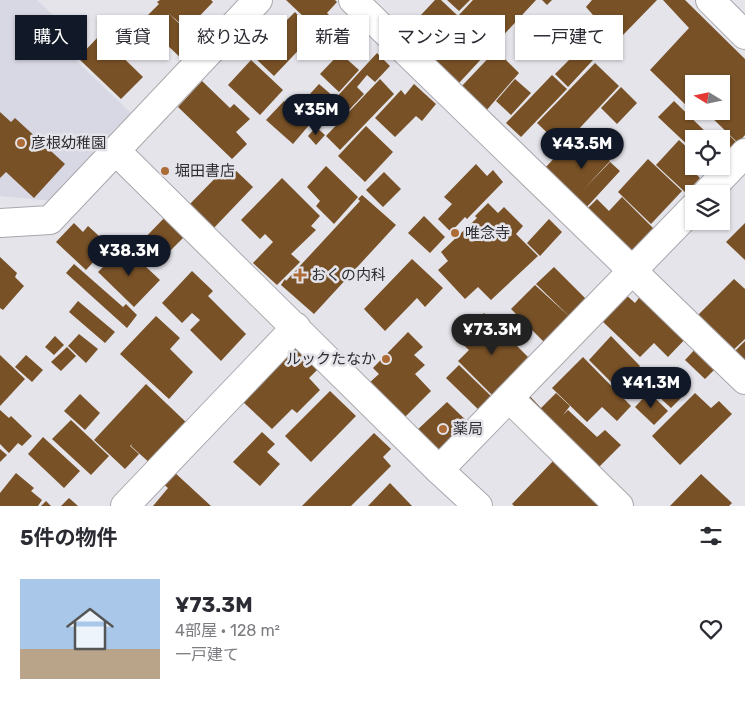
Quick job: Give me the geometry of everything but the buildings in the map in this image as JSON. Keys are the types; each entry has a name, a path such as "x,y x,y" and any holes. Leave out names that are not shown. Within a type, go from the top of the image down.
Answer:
{"street":[{"path":"0,223 50,220 116,151 171,83 258,0"},
{"path":"710,0 745,34"},
{"path":"365,7 475,126 599,246 669,301 745,380"},
{"path":"116,151 308,335 439,470 474,497"},
{"path":"715,185 745,153"},
{"path":"439,470 632,271 674,234 685,219"},
{"path":"125,506 308,335"},
{"path":"510,398 619,506"}],"shaded area":[{"path":"0,0 37,0 53,15 15,15 15,60 75,60 133,115 54,201 0,196"}],"place":[{"name":"彦根幼稚園","path":"21,143"},
{"name":"堀田書店","path":"165,171"},
{"name":"唯念寺","path":"455,233"},
{"name":"おくの内科","path":"300,275"},
{"name":"ルックたなか","path":"386,359"},
{"name":"薬局","path":"443,429"}]}
